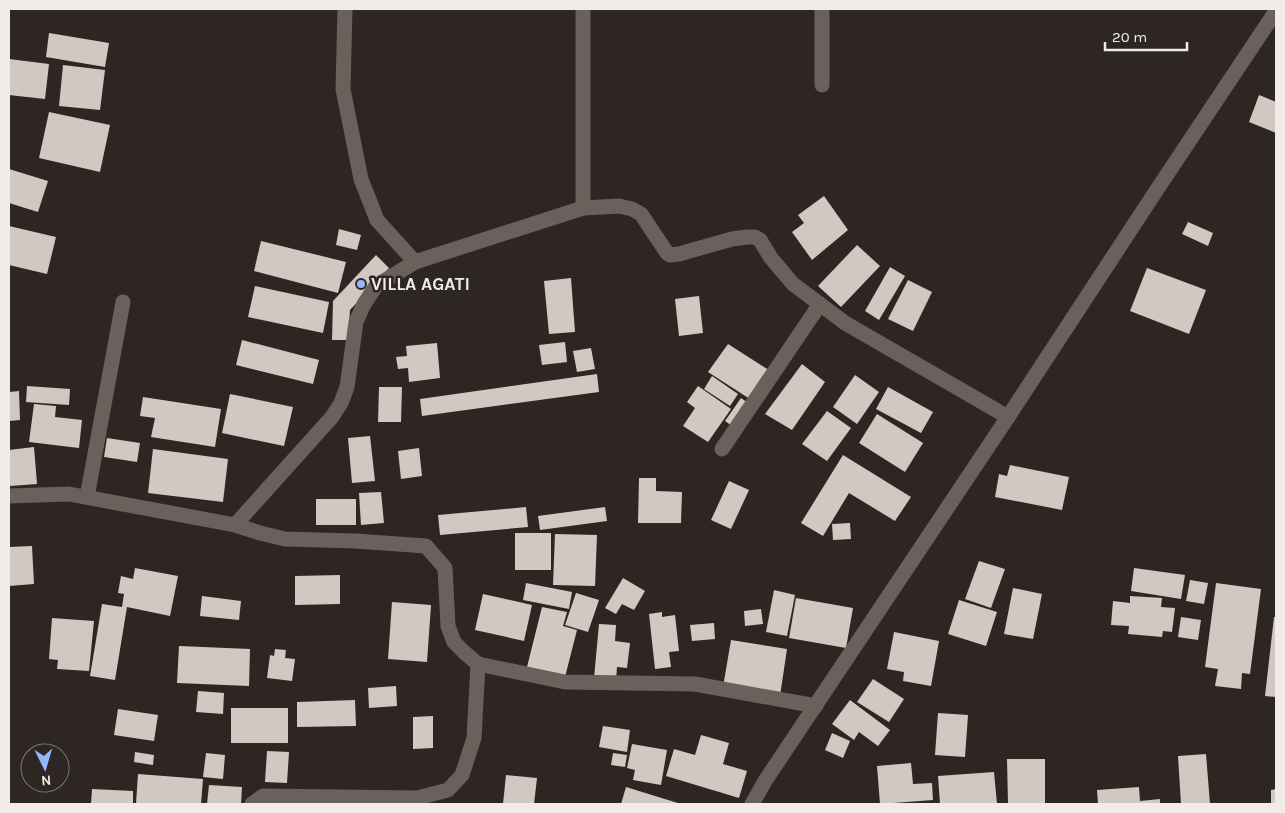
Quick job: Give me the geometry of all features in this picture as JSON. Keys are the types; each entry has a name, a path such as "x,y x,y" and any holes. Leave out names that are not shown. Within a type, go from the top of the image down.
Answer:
{"street":[{"path":"345,9 343,89 361,178 378,220 415,262"},
{"path":"583,9 583,208"},
{"path":"822,9 822,85"},
{"path":"752,804 765,781 1276,12"},
{"path":"236,525 332,417 341,403 347,387 356,322 364,304 376,286 415,262 583,208 619,206 632,208 641,214 670,255 732,239 755,237 760,240 771,258 793,284 845,323 1008,417"},
{"path":"87,497 123,302"},
{"path":"722,449 820,304"},
{"path":"9,496 69,494 236,525 285,539 356,541 426,546 445,568 448,626 454,642 478,664 565,682 695,684 816,706"},
{"path":"252,804 263,796 417,798 448,790 462,775 474,738 478,664"}],"building":[{"path":"49,33 109,43 105,67 46,57"},
{"path":"9,59 49,64 45,99 9,95"},
{"path":"63,65 105,70 100,110 59,106"},
{"path":"1259,95 1276,102 1276,133 1249,122"},
{"path":"49,112 110,125 100,172 39,158"},
{"path":"9,169 48,181 38,212 9,203"},
{"path":"824,196 848,230 812,260 792,232 804,223 798,215"},
{"path":"1188,222 1213,233 1208,246 1182,234"},
{"path":"9,226 56,237 47,274 9,265"},
{"path":"339,229 361,235 357,250 336,245"},
{"path":"261,241 346,262 338,293 254,271"},
{"path":"857,245 880,266 841,307 818,286"},
{"name":"VILLA AGATI","path":"376,255 389,268 350,310 348,340 332,340 333,301"},
{"path":"890,267 905,276 879,320 865,311"},
{"path":"1147,268 1206,290 1189,334 1130,311"},
{"path":"571,278 575,332 549,334 544,281"},
{"path":"908,280 932,292 913,331 888,319"},
{"path":"255,286 329,302 323,333 248,317"},
{"path":"699,296 703,333 679,336 675,299"},
{"path":"242,340 319,360 313,384 236,365"},
{"path":"565,342 567,362 542,365 539,345"},
{"path":"437,343 440,378 409,382 408,368 398,369 396,357 407,356 406,346"},
{"path":"728,344 772,372 753,401 708,372"},
{"path":"591,348 595,369 577,372 573,351"},
{"path":"802,364 825,382 792,430 765,414"},
{"path":"597,374 599,392 422,416 420,399"},
{"path":"855,375 879,392 857,424 833,407"},
{"path":"712,376 738,394 730,406 704,389"},
{"path":"27,386 70,389 69,405 26,402"},
{"path":"698,386 731,409 708,442 683,426 695,408 687,402"},
{"path":"379,387 402,387 401,422 378,422"},
{"path":"888,387 933,412 921,433 876,409"},
{"path":"19,391 20,420 9,421 9,392"},
{"path":"230,394 293,407 284,446 222,433"},
{"path":"143,397 221,409 215,447 151,437 155,418 140,416"},
{"path":"741,398 751,405 735,428 725,421"},
{"path":"34,404 56,406 55,417 82,420 79,448 29,442"},
{"path":"827,411 851,428 827,461 802,444"},
{"path":"877,414 923,443 905,472 859,443"},
{"path":"370,436 375,481 352,483 348,438"},
{"path":"107,438 140,443 137,462 104,457"},
{"path":"34,447 37,484 10,486 9,450"},
{"path":"419,448 422,476 401,479 398,451"},
{"path":"153,449 228,459 223,502 148,493"},
{"path":"843,455 911,497 895,521 849,493 823,536 801,523"},
{"path":"1010,465 1069,477 1062,510 995,497 999,474 1007,476"},
{"path":"639,478 656,478 656,491 682,492 681,523 638,523"},
{"path":"729,481 749,490 731,529 711,520"},
{"path":"381,492 384,523 361,525 359,493"},
{"path":"316,499 356,499 356,525 316,525"},
{"path":"526,507 528,527 440,535 438,515"},
{"path":"605,507 607,521 540,530 538,516"},
{"path":"850,523 851,539 833,540 832,524"},
{"path":"515,533 551,533 551,570 515,570"},
{"path":"555,534 597,535 595,586 553,585"},
{"path":"32,546 34,584 9,586 9,547"},
{"path":"979,561 1005,569 991,608 965,599"},
{"path":"135,568 178,576 170,616 127,607 115,680 90,676 102,604 122,607 124,594 118,593 121,576 133,579"},
{"path":"1134,568 1185,575 1181,599 1131,591"},
{"path":"340,575 340,604 295,605 295,576"},
{"path":"623,578 645,591 634,610 622,604 616,614 605,608"},
{"path":"1190,580 1208,583 1204,604 1186,601"},
{"path":"526,583 572,592 569,609 523,600"},
{"path":"1216,583 1261,589 1250,674 1242,673 1241,689 1215,686 1218,669 1205,667"},
{"path":"1013,588 1042,594 1033,639 1004,634"},
{"path":"774,590 795,595 787,636 766,632"},
{"path":"576,593 599,600 588,632 565,625"},
{"path":"483,594 532,605 524,641 475,630"},
{"path":"202,596 241,601 239,620 200,616"},
{"path":"1130,596 1162,598 1161,607 1175,608 1172,632 1163,631 1162,637 1128,634 1129,626 1111,625 1113,601 1130,603"},
{"path":"796,598 853,608 846,648 789,638"},
{"path":"959,600 997,612 986,646 948,634"},
{"path":"392,602 431,605 427,662 388,659"},
{"path":"542,607 567,612 563,626 577,630 564,681 526,671"},
{"path":"761,609 763,624 745,626 744,611"},
{"path":"662,612 662,617 675,615 679,651 669,652 671,667 655,669 649,614"},
{"path":"1181,617 1201,620 1198,640 1178,637"},
{"path":"1274,617 1276,617 1276,697 1265,696"},
{"path":"52,618 94,621 89,671 57,669 58,660 49,659"},
{"path":"714,623 715,639 692,641 690,625"},
{"path":"599,624 616,625 615,641 630,643 627,668 617,667 616,680 594,678"},
{"path":"894,632 939,641 931,686 903,681 904,672 887,669"},
{"path":"731,640 787,649 780,696 723,687"},
{"path":"179,646 250,649 249,686 177,683"},
{"path":"275,649 286,650 285,658 295,659 292,681 267,678 270,655 274,656"},
{"path":"873,679 904,699 889,722 857,702"},
{"path":"396,686 397,706 369,708 368,688"},
{"path":"198,691 224,693 223,714 196,712"},
{"path":"355,700 356,726 297,727 297,702"},
{"path":"850,700 890,730 878,746 859,732 854,740 832,724"},
{"path":"231,708 288,708 288,743 231,743"},
{"path":"118,709 158,715 154,741 114,735"},
{"path":"938,713 968,715 965,757 935,755"},
{"path":"433,716 433,748 413,749 413,717"},
{"path":"603,726 630,730 627,752 599,747"},
{"path":"832,733 850,741 843,758 825,750"},
{"path":"701,735 729,743 723,764 747,771 739,798 666,776 674,749 695,755"},
{"path":"632,744 667,750 661,785 633,780 635,770 627,768"},
{"path":"267,751 289,752 287,783 265,782"},
{"path":"135,752 154,755 153,765 134,762"},
{"path":"206,753 225,755 223,779 203,777"},
{"path":"613,753 627,755 625,767 611,765"},
{"path":"1206,754 1210,804 1181,804 1178,756"},
{"path":"1007,759 1045,759 1045,804 1008,804"},
{"path":"911,763 913,784 932,783 933,800 880,804 877,766"},
{"path":"994,772 997,804 940,804 938,776"},
{"path":"138,774 203,779 201,804 136,804"},
{"path":"506,775 537,778 534,804 503,804"},
{"path":"209,785 242,787 241,804 207,804"},
{"path":"626,787 681,804 621,804"},
{"path":"1139,787 1140,801 1160,799 1160,804 1098,804 1097,790"},
{"path":"92,789 133,791 133,804 91,804"},
{"path":"1276,789 1276,804 1271,804 1271,790"}],"place":[{"name":"VILLA AGATI","path":"361,284"}]}
